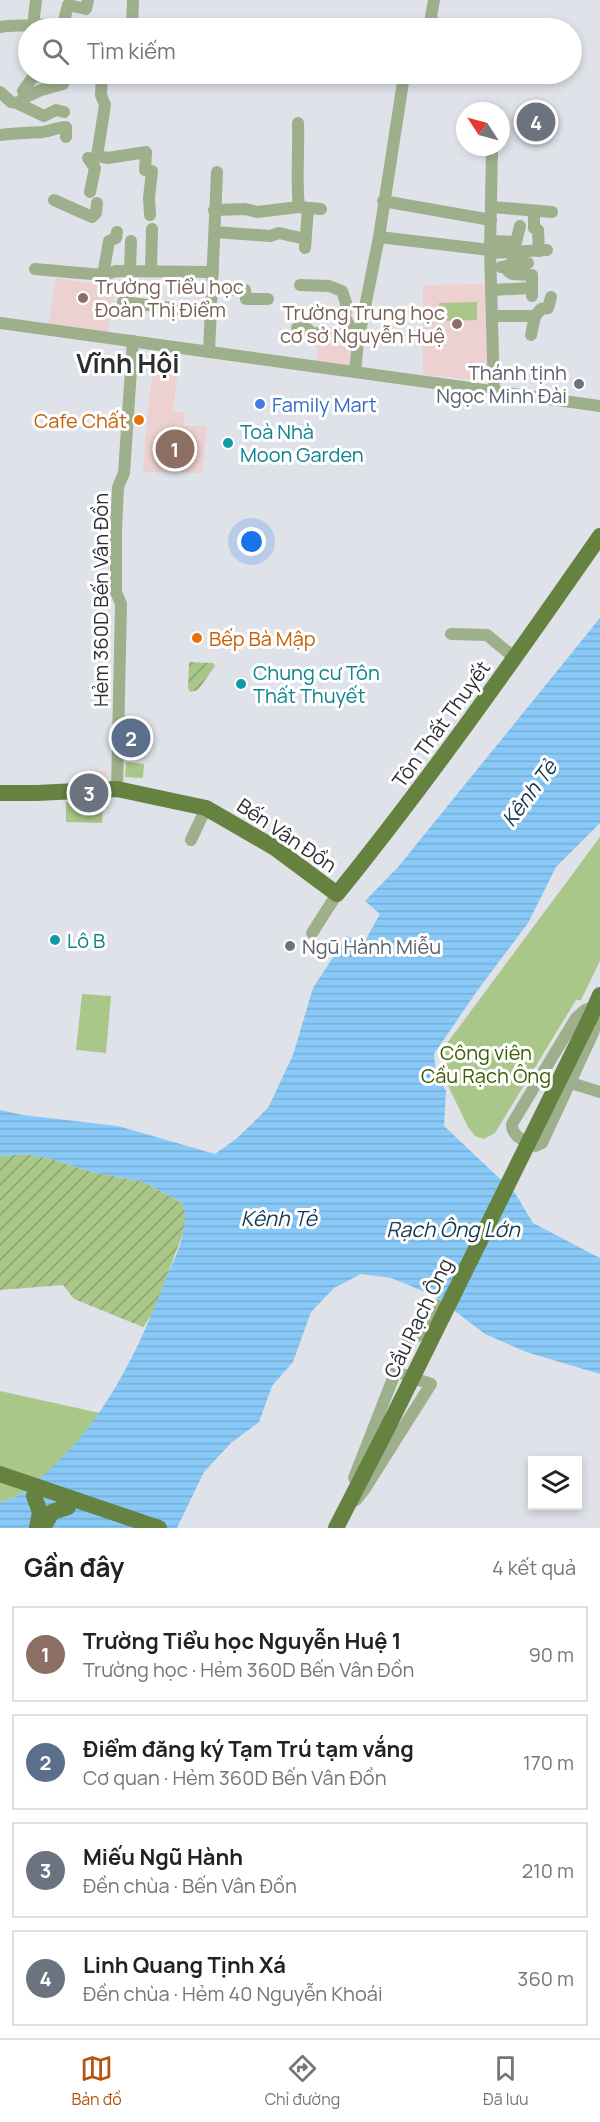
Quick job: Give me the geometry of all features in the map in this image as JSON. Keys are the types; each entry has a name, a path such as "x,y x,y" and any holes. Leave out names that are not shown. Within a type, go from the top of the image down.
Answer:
{"main road":[{"name":"Tôn Thất Thuyết","path":"337,894 396,820 600,536"},
{"name":"Bến Vân Đồn","path":"0,793 37,794 117,789 206,808 275,848 337,894"},
{"name":"Cầu Rạch Ông","path":"336,1528 598,1004"},
{"path":"0,1474 159,1528"},
{"path":"0,1484 132,1528"},
{"path":"34,1496 40,1512 37,1528"},
{"path":"43,1528 52,1512 69,1507"}],"street":[{"path":"34,18 36,0"},
{"path":"64,18 68,5 86,9 88,0"},
{"path":"132,18 133,0"},
{"path":"432,18 434,0"},
{"path":"0,27 18,24"},
{"path":"22,100 23,91 27,84"},
{"path":"0,92 10,102 22,100 52,84"},
{"path":"54,200 92,217 96,213 93,157 105,105 101,95 102,84"},
{"path":"355,372 356,338 379,237 403,84"},
{"path":"22,100 44,116 56,110 64,112"},
{"path":"215,232 251,233 261,236 279,233 305,243 309,208 297,189 298,123"},
{"path":"0,135 42,132 57,127 66,127 66,136"},
{"path":"93,157 108,158 146,152 150,215"},
{"path":"492,156 490,248 494,392"},
{"path":"209,352 217,172"},
{"path":"383,201 491,214 552,212"},
{"path":"214,210 245,209 258,212 309,208"},
{"path":"379,237 490,248 543,250 538,230 534,228 534,211"},
{"path":"490,248 516,242 520,226"},
{"path":"151,271 152,230"},
{"path":"103,275 109,241 116,238 117,232"},
{"path":"130,271 131,241"},
{"path":"491,267 528,263"},
{"path":"491,290 532,292 532,275 512,274 508,271 508,266"},
{"path":"35,268 103,275 116,271 213,272"},
{"path":"300,285 329,286 342,291 346,303 345,317 356,338"},
{"path":"212,290 244,290 246,299 268,299"},
{"path":"531,335 534,316 541,309 548,308 551,297"},
{"path":"123,302 211,313"},
{"path":"492,316 534,316"},
{"path":"0,323 600,406"},
{"path":"297,328 308,329 311,333 356,338"},
{"name":"Hẻm 360D Bến Vân Đồn","path":"117,789 121,604 116,592 116,531 118,487 124,473 133,341"},
{"path":"451,634 487,635 514,658"},
{"path":"191,840 206,808"},
{"name":"Tôn Thất Thuyết","path":"312,933 337,894"},
{"path":"598,1004 593,1033 540,1145 536,1146 513,1133 512,1124 576,1018 585,1010 598,1004"},
{"path":"571,1083 600,1092"},
{"path":"347,1506 351,1485 408,1340 422,1334 437,1305"},
{"path":"347,1506 364,1490 431,1384 396,1372"}],"shaded area":[{"name":"Trường Tiểu học Đoàn Thị Điểm","path":"56,278 115,287 107,335 48,327"},
{"name":"Trường Trung học cơ sở Nguyễn Huệ","path":"490,284 492,381 423,375 423,285"},
{"path":"319,335 354,337 354,366 316,361"},
{"path":"155,358 179,360 173,411 185,413 183,426 207,426 202,473 143,472"},
{"path":"85,770 107,771 106,786 84,785"}],"green space":[{"path":"477,302 477,320 439,321 439,303"},
{"path":"189,662 213,663 215,666 198,690 190,692 188,688"},
{"path":"126,762 144,764 143,778 125,777"},
{"path":"66,802 103,802 102,823 66,822"},
{"name":"Công viên Cầu Rạch Ông","path":"600,837 600,961 581,1000 576,1000 495,1133 484,1139 475,1136 468,1127 442,1073 442,1050"},
{"path":"82,994 111,996 106,1053 76,1050"},
{"path":"25,1154 48,1158 92,1172 144,1182 182,1203 186,1215 185,1228 153,1313 143,1327 74,1299 63,1285 0,1290 0,1156"},
{"path":"0,1391 100,1413 68,1452 41,1479 13,1498 0,1502"}],"water":[{"name":"Kênh Tẻ","path":"600,618 600,823 556,867 528,923 434,1054 436,1074 446,1091 444,1126 515,1193 533,1223 600,1258 600,1374 526,1352 485,1334 435,1296 391,1278 361,1274 334,1288 311,1312 293,1362 272,1386 259,1422 231,1443 204,1472 177,1528 0,1528 0,1502 7,1501 25,1491 67,1453 102,1409 117,1385 154,1308 177,1253 185,1223 182,1203 144,1182 92,1172 48,1158 25,1154 0,1156 0,1110 23,1115 118,1126 215,1154 236,1139 268,1108 293,1055 313,988 347,936 364,943 380,914 365,901 398,867"}],"place":[{"name":"Linh Quang Tịnh Xá","path":"536,122"},
{"name":"Trường Tiểu học Đoàn Thị Điểm","path":"83,298"},
{"name":"Trường Trung học cơ sở Nguyễn Huệ","path":"457,324"},
{"name":"Thánh tịnh Ngọc Minh Đài","path":"579,384"},
{"name":"Family Mart","path":"260,404"},
{"name":"Cafe Chất","path":"139,420"},
{"name":"Toà Nhà Moon Garden","path":"228,443"},
{"name":"Trường Tiểu học Nguyễn Huệ 1","path":"175,449"},
{"name":"Bếp Bà Mập","path":"197,638"},
{"name":"Chung cư Tôn Thất Thuyết","path":"241,684"},
{"name":"Điểm đăng ký Tạm Trú tạm vắng","path":"131,738"},
{"name":"Miếu Ngũ Hành","path":"89,793"},
{"name":"Lô B","path":"55,940"},
{"name":"Ngũ Hành Miễu","path":"290,946"}],"district":[{"name":"Vĩnh Hội","path":"128,363"}],"water label":[{"name":"Rạch Ông Lớn","path":"453,1229"}]}
